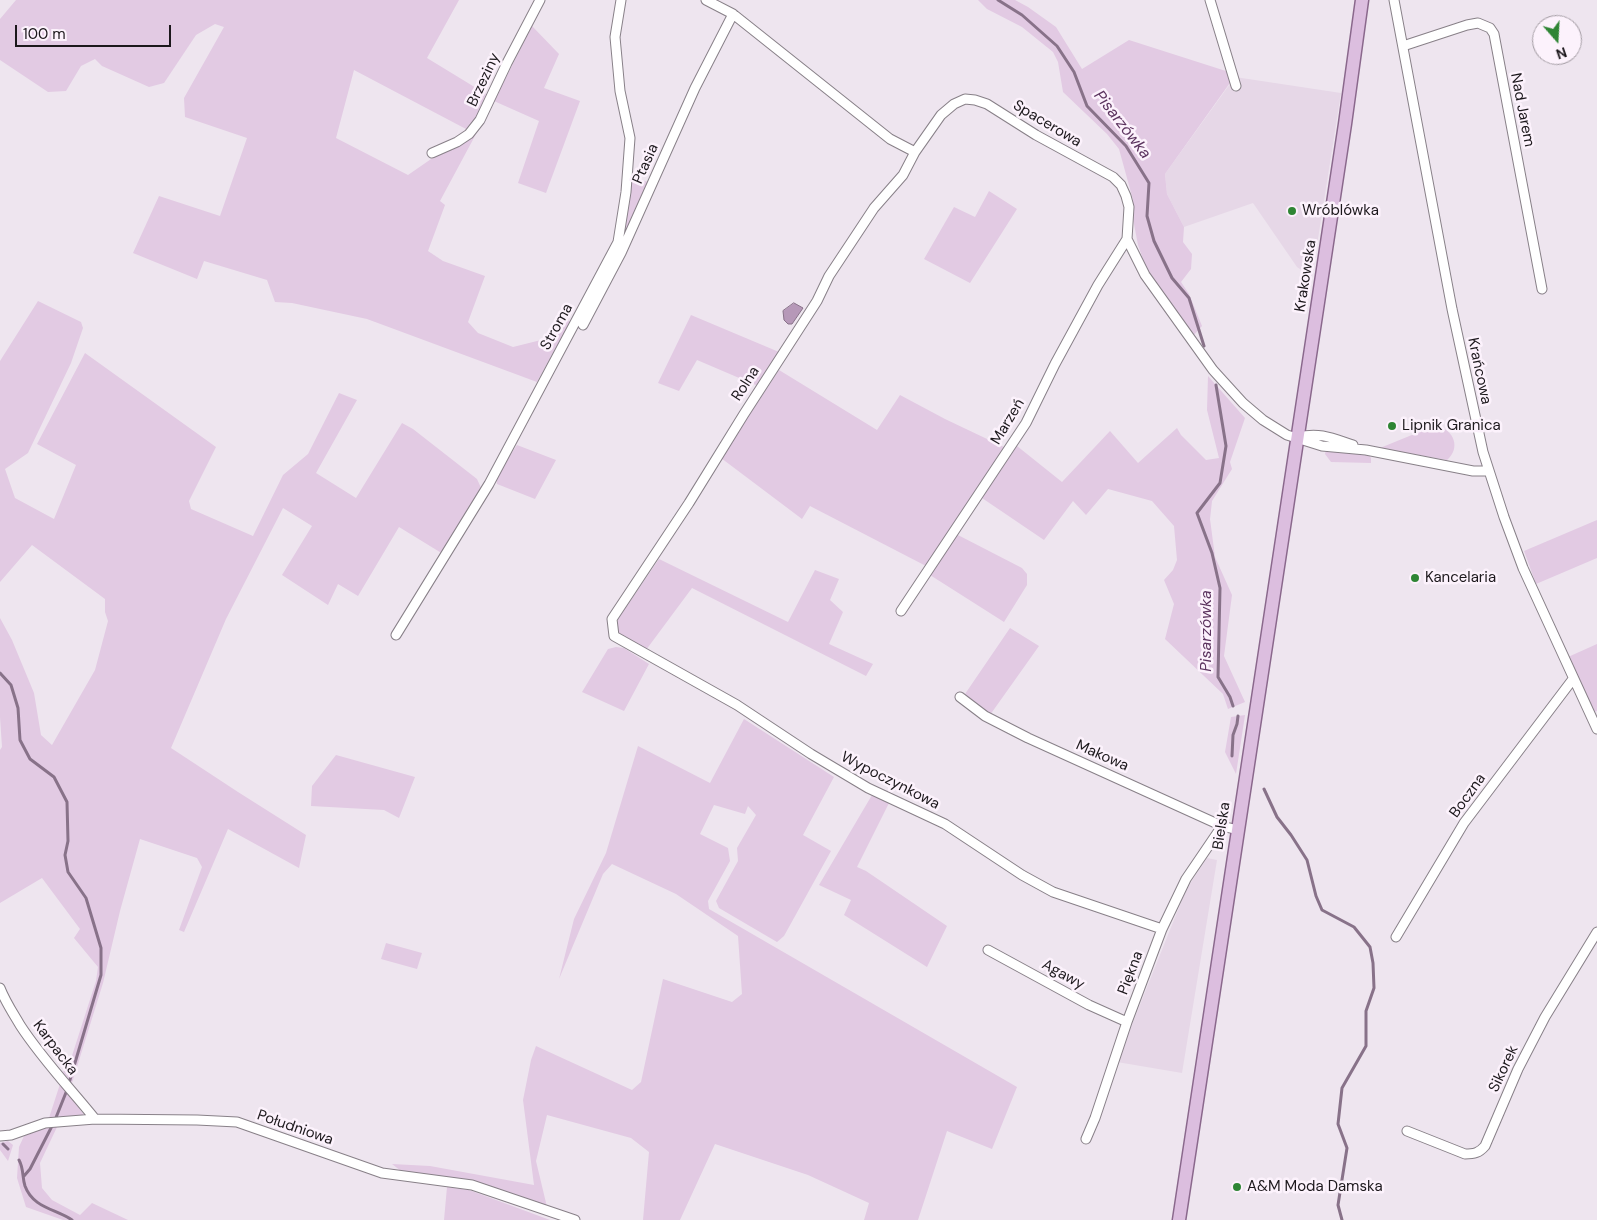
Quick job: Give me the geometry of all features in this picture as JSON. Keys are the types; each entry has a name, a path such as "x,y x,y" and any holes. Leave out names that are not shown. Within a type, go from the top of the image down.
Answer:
{"main road":[{"name":"Krakowska","path":"1298,437 1356,53 1362,0"},
{"name":"Bielska","path":"1179,1220 1298,437"}],"street":[{"name":"Brzeziny","path":"432,153 469,134 480,120 540,0"},
{"name":"Stroma","path":"396,635 489,484 618,242 626,192 630,138 620,91 615,37 621,0"},
{"path":"706,0 733,14 890,139 915,152"},
{"path":"1210,0 1236,86"},
{"name":"Krańcowa","path":"1394,0 1452,309 1478,434 1488,471 1523,568 1597,729"},
{"name":"Ptasia","path":"583,325 620,253 695,88 733,14"},
{"name":"Nad Jarem","path":"1403,46 1478,23 1490,28 1494,34 1542,289"},
{"name":"Spacerowa","path":"915,152 941,115 954,104 965,99 987,104 1036,136 1113,177 1121,185 1129,207 1127,239"},
{"name":"Rolna","path":"614,636 612,619 690,503 744,414 817,301 829,276 874,208 903,175 915,152"},
{"path":"1127,239 1145,275 1214,370 1243,403 1278,430 1322,446 1366,450 1473,471 1488,471"},
{"name":"Marzeń","path":"901,611 1026,423 1055,364 1098,285 1127,239"},
{"name":"Wypoczynkowa","path":"614,636 736,705 811,754 868,788 944,824 1022,875 1052,892 1162,929"},
{"name":"Boczna","path":"1396,937 1464,823 1573,679"},
{"name":"Makowa","path":"960,697 985,716 1028,738 1222,826 1238,830"},
{"name":"Piękna","path":"1086,1139 1162,929 1186,879 1222,826"},
{"name":"Sikorek","path":"1406,1131 1465,1154 1479,1152 1485,1146 1518,1069 1545,1017 1597,932"},
{"name":"Agawy","path":"988,950 1089,1005 1127,1022"},
{"name":"Karpacka","path":"0,988 11,1011 32,1043 58,1077 95,1119"},
{"name":"Południowa","path":"0,1136 11,1135 46,1123 95,1119 237,1122 382,1172 472,1185 575,1220"}],"shaded area":[{"path":"16,0 459,0 427,58 486,94 477,116 466,129 354,70 336,138 408,175 434,157 476,134 440,201 445,205 428,251 443,261 485,276 468,322 478,333 513,347 545,339 562,315 570,322 537,382 367,319 292,303 275,302 267,280 204,261 197,279 133,253 159,196 220,216 247,138 185,117 184,98 224,27 215,24 196,35 164,83 149,87 102,66 95,59 81,66 66,91 48,92 0,60 0,19"},
{"path":"978,0 1015,0 1028,7 1056,27 1082,69 1129,40 1229,72 1232,80 1165,174 1167,194 1184,227 1183,242 1192,254 1191,269 1181,282 1189,294 1202,326 1194,335 1147,271 1138,245 1133,219 1133,200 1119,149 1107,134 1063,92 1058,62 1053,52 1022,27 987,9"},
{"path":"532,26 559,54 544,88 580,101 546,193 518,183 539,121 494,101"},
{"path":"1235,77 1341,93 1312,277 1297,267 1253,203 1184,227 1167,194 1165,174"},
{"path":"632,178 649,182 627,232 624,232"},
{"path":"989,191 1017,209 970,283 924,259 954,207 975,217"},
{"path":"38,301 81,322 83,328 71,363 28,453 5,469 15,498 54,519 76,465 37,444 85,353 216,447 189,501 191,509 253,536 283,475 308,454 339,393 357,400 316,473 356,498 402,423 413,429 477,479 482,490 443,554 399,527 358,596 338,584 328,605 282,575 312,526 283,508 226,619 171,748 306,835 299,868 228,829 184,932 179,930 202,867 197,858 140,839 103,983 72,1083 63,1072 70,1062 96,981 98,967 74,938 80,929 42,878 0,903 0,750 2,747 0,717 0,618 12,640 34,693 41,735 52,745 95,670 108,621 105,612 105,599 32,545 0,582 0,361"},
{"path":"794,303 803,308 792,324 788,324 784,320 783,311"},
{"path":"691,315 779,352 758,386 697,360 679,391 658,383"},
{"path":"779,370 877,430 900,395 1006,448 926,566 810,506 802,519 721,458"},
{"path":"1208,376 1245,418 1230,462 1232,469 1212,501 1210,519 1215,557 1232,595 1224,656 1245,702 1228,709 1223,694 1165,639 1174,604 1164,580 1173,570 1177,560 1174,526 1152,501 1108,489 1086,515 1073,501 1044,540 982,498 1017,446 1062,482 1110,431 1138,463 1177,428 1181,435 1206,460 1219,458 1207,410"},
{"path":"1437,426 1448,431 1454,440 1454,450 1447,460 1380,448 1429,428"},
{"path":"517,445 556,460 535,499 497,484 496,476"},
{"path":"1326,450 1369,455 1371,463 1331,462 1325,454"},
{"path":"1597,520 1597,558 1536,584 1524,551"},
{"path":"956,534 1022,568 1027,574 1027,585 1004,622 930,575"},
{"path":"659,559 788,622 815,570 839,579 830,600 843,612 829,644 873,664 866,676 692,588 646,650 621,636 618,632 618,619"},
{"path":"1010,628 1039,646 990,715 969,700 965,694"},
{"path":"1597,644 1597,711 1594,712 1568,657"},
{"path":"624,648 649,664 624,711 582,692 608,649"},
{"path":"1245,715 1236,774 1225,752 1231,717"},
{"path":"744,719 834,777 803,835 831,851 784,936 777,942 719,908 716,901 738,861 737,848 756,815 748,806 745,814 714,805 700,834 728,848 730,861 708,901 709,909 1017,1087 992,1149 947,1131 918,1220 864,1220 869,1203 808,1175 715,1144 680,1220 643,1220 649,1152 631,1138 547,1115 536,1161 547,1207 401,1171 392,1164 430,1166 534,1185 523,1100 531,1060 536,1046 632,1090 641,1082 663,979 732,1002 742,994 738,936 676,894 612,864 603,874 559,979 574,919 606,853 638,746 710,783"},
{"path":"336,755 415,777 399,818 384,810 311,806 312,786"},
{"path":"872,795 889,803 857,867 866,871 947,926 927,967 844,915 851,900 819,885"},
{"path":"1207,858 1217,860 1182,1073 1117,1062 1186,890"},
{"path":"386,943 422,953 417,969 381,959"},
{"path":"60,1084 84,1115 49,1118"},
{"path":"43,1127 57,1127 40,1163 42,1188 52,1200 80,1215 92,1203 128,1220 63,1220 26,1207 17,1178 19,1147 24,1136"},
{"path":"8,1141 13,1145 8,1161 0,1150 0,1143"},
{"path":"447,1187 469,1190 550,1220 444,1220"}],"waterway":[{"name":"Pisarzówka","path":"998,0 1022,15 1057,46 1074,72 1087,106 1126,146 1149,183 1147,216 1154,241 1172,278 1189,298 1204,346"},
{"name":"Pisarzówka","path":"1216,385 1226,446 1220,483 1197,513 1212,553 1220,588 1218,677 1233,706"},
{"path":"0,673 11,685 18,708 20,740 30,759 54,777 67,802 68,841 65,855 68,872 86,898 101,948 101,975 69,1083"},
{"name":"Pisarzówka","path":"1232,756 1233,735 1238,716"},
{"name":"Pisarzówka","path":"1264,789 1277,817 1307,860 1316,896 1322,910 1354,927 1370,947 1373,963 1374,988 1366,1011 1366,1046 1342,1088 1338,1124 1347,1148 1338,1205 1342,1220"},
{"path":"55,1120 67,1090"},
{"path":"24,1176 30,1169 52,1126"},
{"path":"3,1144 8,1149"},
{"path":"19,1160 25,1186 33,1199 39,1204 72,1220"}],"place":[{"name":"Wróblówka","path":"1292,211"},
{"name":"Lipnik Granica","path":"1392,426"},
{"name":"Kancelaria","path":"1415,578"},
{"name":"A&M Moda Damska","path":"1237,1187"}]}
